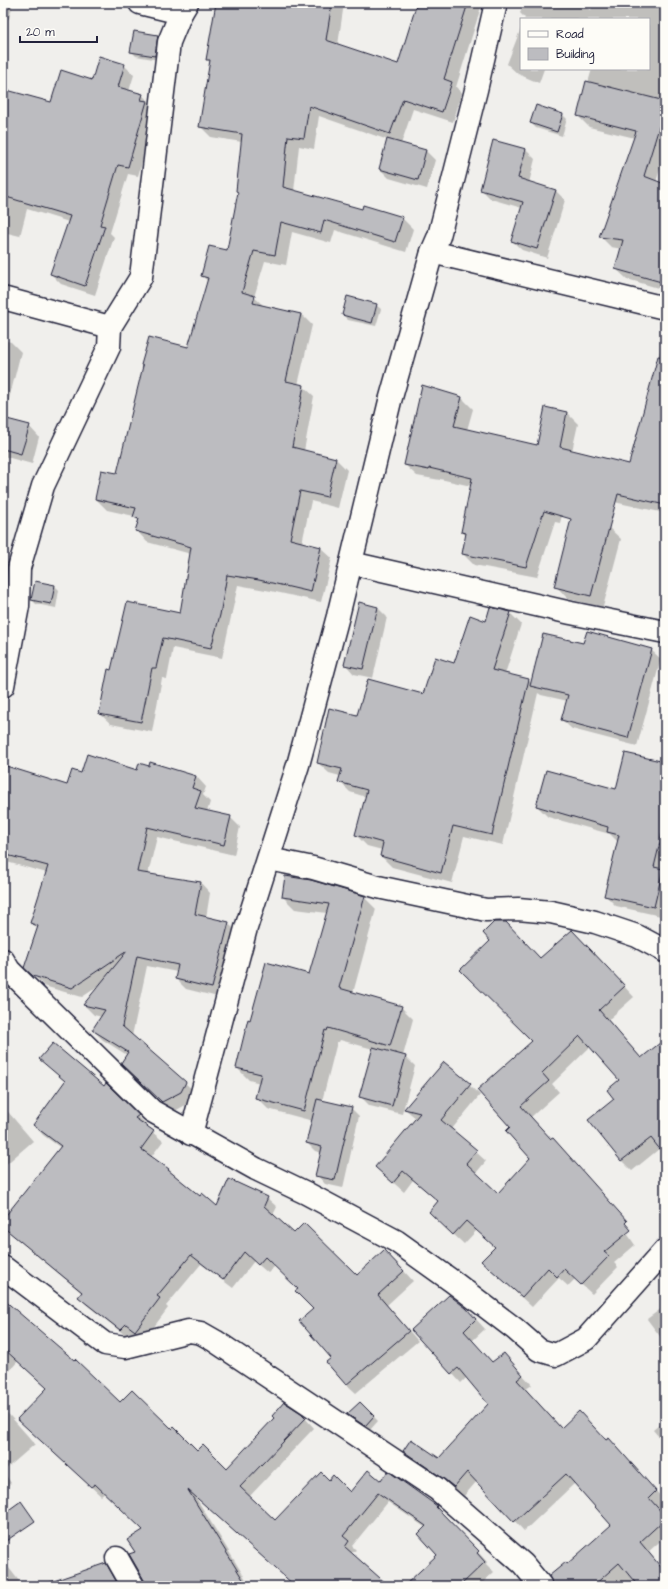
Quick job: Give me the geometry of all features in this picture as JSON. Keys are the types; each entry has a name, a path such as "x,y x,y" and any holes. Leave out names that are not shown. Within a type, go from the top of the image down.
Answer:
{"street":[{"path":"3,686 18,606 19,568 43,486 109,347 110,327 141,277 169,42 184,8 140,3"},
{"path":"191,1134 246,928 270,859 298,765 338,616 390,401 432,252 439,236 476,90 496,3"},
{"path":"432,252 665,308"},
{"path":"3,298 110,327"},
{"path":"351,563 571,613 665,632"},
{"path":"270,859 313,868 378,887 486,910 518,909 551,912 595,922 638,936 665,952"},
{"path":"5,965 152,1111 256,1169 306,1192 396,1242 452,1281 515,1329 539,1350 556,1355 586,1339 665,1250"},
{"path":"3,1268 105,1344 125,1347 189,1331 201,1332 437,1490 523,1564 541,1586"},
{"path":"117,1558 133,1586"}],"building":[{"path":"216,3 332,3 326,40 398,64 417,3 468,3 444,79 452,82 442,112 403,99 390,134 309,106 304,138 288,136 283,187 362,209 363,205 403,217 395,242 324,220 321,233 281,222 275,255 254,251 242,292 255,296 253,303 301,314 286,381 304,385 292,447 336,458 327,497 300,491 290,539 321,547 311,592 259,580 227,575 220,615 211,648 163,638 156,668 152,668 141,722 99,714 108,669 111,670 127,602 180,613 191,547 135,531 139,519 133,517 136,508 95,499 101,470 117,473 143,366 141,365 149,337 188,347 208,278 201,276 209,246 227,250 238,192 236,191 242,134 199,127 210,60 206,60"},
{"path":"134,31 158,35 155,56 130,52"},
{"path":"99,56 125,64 118,87 143,94 141,100 147,101 128,167 118,165 100,225 105,226 85,286 50,274 70,216 3,196 3,89 51,102 61,70 92,80"},
{"path":"586,81 665,101 665,108 644,176 665,184 665,283 615,269 623,240 599,237 636,131 577,116"},
{"path":"536,105 563,114 557,132 530,123"},
{"path":"387,139 426,150 418,180 379,169"},
{"path":"493,140 526,149 518,178 556,190 537,249 511,241 523,202 480,190"},
{"path":"347,296 377,304 372,323 342,315"},
{"path":"658,356 665,357 665,505 618,494 591,596 554,587 571,519 544,511 526,567 462,554 466,533 461,532 472,478 429,468 429,470 404,465 422,385 462,397 454,426 537,445 545,407 567,412 560,447 629,464"},
{"path":"3,418 30,425 21,454 3,449"},
{"path":"35,581 55,585 51,604 31,600"},
{"path":"359,602 378,607 363,669 344,665"},
{"path":"490,607 511,612 492,670 529,679 492,835 453,826 441,873 380,856 383,843 355,835 367,790 338,782 342,769 317,763 329,708 357,715 368,679 423,694 435,657 454,663 470,615 486,621"},
{"path":"587,631 652,649 628,738 561,720 568,695 530,686 543,634 583,643"},
{"path":"625,753 665,762 665,822 654,867 663,869 654,907 604,896 619,835 607,832 608,827 536,806 546,770 616,789"},
{"path":"87,754 137,770 139,763 149,766 150,762 196,776 192,788 201,791 195,808 231,816 224,845 147,827 137,872 201,882 195,914 229,922 212,988 175,979 178,965 137,956 122,1026 186,1082 181,1092 162,1102 121,1063 128,1052 92,1030 105,1010 83,1005 127,951 72,988 33,976 24,968 38,926 30,923 48,866 3,854 3,765 67,785 72,770 81,773"},
{"path":"285,876 311,880 365,896 339,988 402,1006 390,1046 328,1028 327,1031 325,1030 304,1111 255,1098 261,1074 236,1068 248,1019 250,1020 266,962 309,974 329,904 282,897"},
{"path":"494,922 506,922 540,958 572,930 625,986 599,1010 641,1058 665,1039 665,1156 651,1138 621,1161 588,1120 614,1099 607,1090 619,1080 580,1036 542,1073 549,1081 521,1106 551,1139 553,1138 627,1221 625,1223 631,1230 604,1252 609,1256 581,1285 564,1269 557,1277 548,1268 522,1297 481,1261 495,1247 466,1221 453,1235 429,1212 438,1201 403,1171 393,1183 375,1167 420,1113 404,1109 444,1062 471,1084 441,1120 477,1150 466,1163 498,1193 530,1158 506,1131 510,1127 477,1090 532,1041 460,970 490,941 483,933"},
{"path":"53,1043 104,1086 106,1083 139,1115 135,1118 154,1131 141,1149 169,1169 168,1170 200,1196 202,1193 217,1206 229,1179 268,1197 264,1206 294,1233 304,1223 357,1275 384,1250 404,1271 378,1295 409,1331 346,1385 326,1362 331,1358 299,1321 313,1309 295,1291 298,1289 265,1257 258,1265 244,1252 223,1280 191,1255 157,1296 160,1298 135,1331 126,1324 120,1330 78,1297 82,1292 3,1227 3,1219 61,1146 33,1125 65,1081 39,1059"},
{"path":"373,1047 406,1056 392,1106 359,1097"},
{"path":"317,1099 352,1107 335,1180 315,1176 322,1147 306,1143"},
{"path":"449,1295 466,1308 476,1319 464,1331 492,1362 504,1353 523,1375 517,1380 561,1428 579,1411 606,1440 609,1438 656,1491 649,1498 665,1516 665,1519 640,1542 665,1572 665,1586 638,1586 619,1563 593,1586 553,1586 549,1576 566,1562 567,1564 611,1525 566,1474 514,1522 467,1472 454,1487 403,1451 411,1439 439,1458 488,1404 458,1368 451,1374 411,1330"},
{"path":"3,1299 74,1360 75,1359 120,1402 132,1390 172,1429 174,1427 197,1450 203,1444 227,1468 274,1418 272,1416 284,1402 301,1413 306,1418 240,1487 275,1520 321,1472 329,1480 333,1475 350,1492 368,1470 381,1481 388,1471 437,1506 436,1507 479,1551 477,1553 485,1562 460,1586 404,1586 437,1555 418,1534 426,1526 378,1493 343,1536 349,1541 345,1547 389,1586 295,1586 188,1490 247,1586 145,1586 144,1580 129,1554 135,1552 127,1540 143,1530 95,1484 91,1487 17,1419 47,1388 3,1348"},
{"path":"360,1402 374,1416 365,1426 347,1414"},
{"path":"21,1501 35,1521 3,1543 3,1514"},
{"path":"106,1563 119,1586 48,1586 48,1583"}]}
